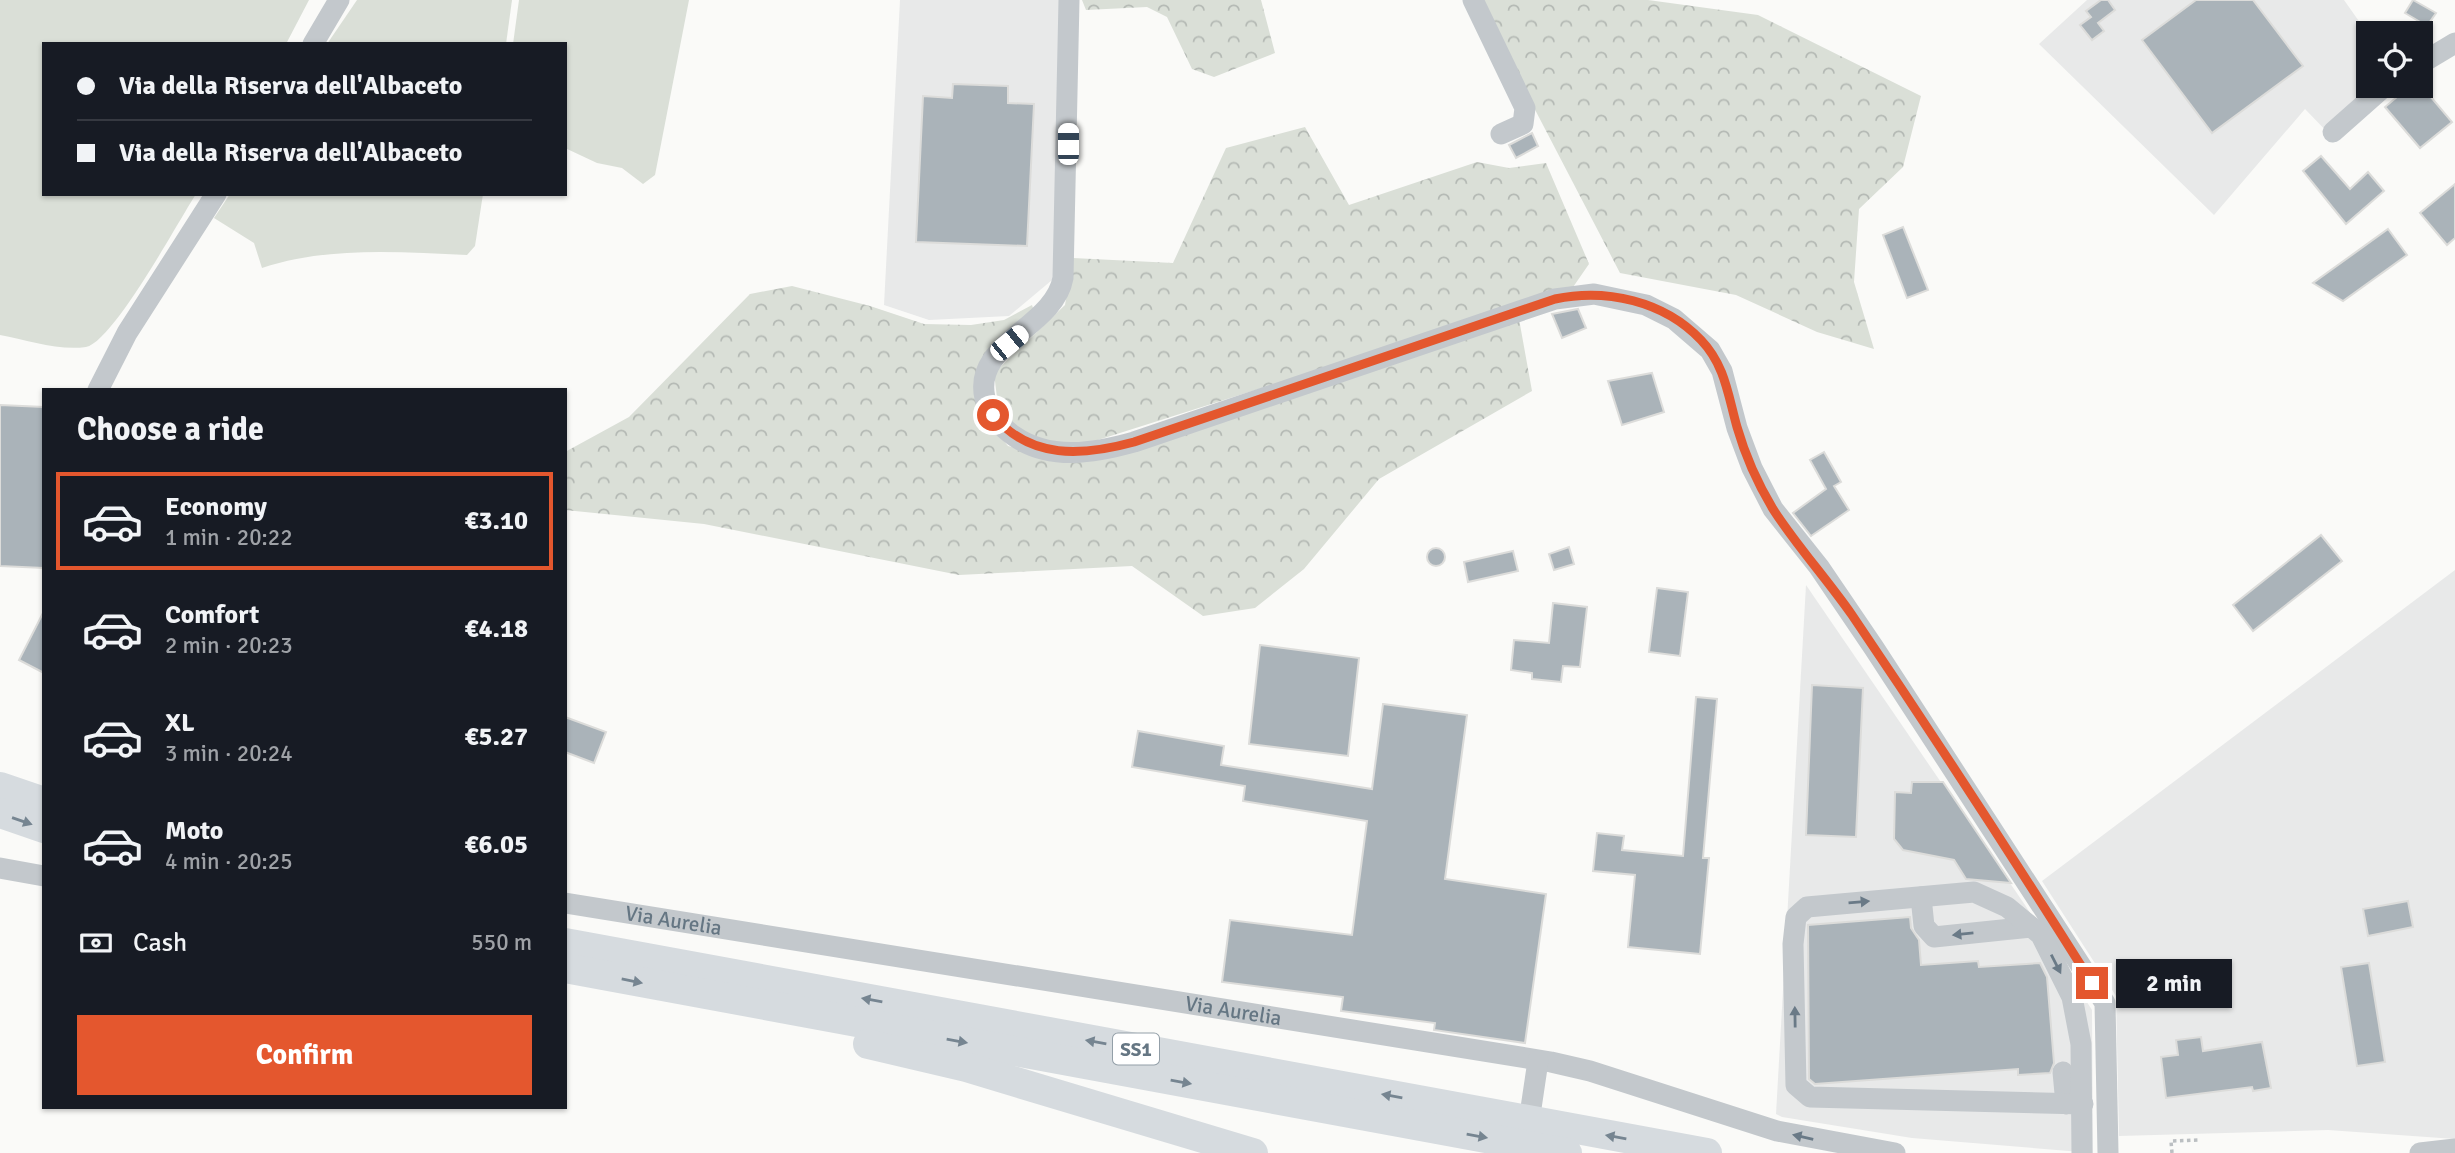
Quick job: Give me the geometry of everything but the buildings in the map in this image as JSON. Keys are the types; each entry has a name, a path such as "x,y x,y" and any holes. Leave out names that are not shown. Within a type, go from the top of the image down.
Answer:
{"highway":[{"path":"0,779 42,790"},
{"path":"0,787 42,801"},
{"path":"0,813 42,827"},
{"name":"Via Aurelia","path":"567,943 1707,1153"},
{"name":"SS1","path":"567,968 1567,1153"},
{"path":"722,997 787,1025 965,1067 1253,1153"}],"street":[{"path":"314,42 339,0"},
{"path":"1069,0 1063,278 1059,293 1049,310 1009,343 986,372 984,386 987,404 1002,426 1028,444 1042,449 1070,453 1100,451 1134,442 1555,299 1579,295 1608,296 1646,305 1674,319 1700,338 1718,363 1745,449 1773,509 1819,567 1874,648 2105,1003 2108,1153"},
{"path":"1473,0 1525,108 1523,124 1502,134"},
{"path":"2433,56 2455,43"},
{"path":"2333,132 2371,98"},
{"path":"100,388 127,333 215,196"},
{"path":"0,868 42,876"},
{"path":"1974,892 2007,907 2041,935 2072,997 2081,1044 2074,1104 1810,1097 1799,1091 1796,1085 1793,944 1796,917 1800,911 1807,907 1974,892"},
{"path":"1921,897 1924,926 1934,937 2031,927"},
{"name":"Via Aurelia","path":"567,904 1538,1060 1577,1068 1777,1131 1895,1153"},
{"path":"1524,1153 1538,1060"},
{"path":"2063,1072 2074,1104 2082,1153"},
{"path":"2420,1153 2455,1149"}],"path":[{"path":"2172,1153 2171,1141 2198,1140"}],"shaded area":[{"path":"900,0 1068,0 1064,270 1009,316 929,320 884,305"},
{"path":"2087,0 2344,0 2359,21 2356,21 2356,98 2377,98 2333,138 2305,109 2214,215 2039,44"},
{"path":"2455,570 2455,1139 2328,1130 2119,1136 2116,996 2042,881"},
{"path":"1806,585 2025,905 2092,1010 2093,1153 1912,1138 1776,1114"}],"green space":[{"path":"0,0 309,0 287,42 42,42 42,196 195,196 128,304 98,340 86,347 76,348 0,335"},
{"path":"357,0 512,0 506,42 328,42"},
{"path":"519,0 689,0 655,175 643,184 622,168 597,163 567,149 567,42 513,42"},
{"path":"1082,0 1261,0 1275,53 1214,77 1192,69 1167,17 1147,7 1086,10"},
{"path":"1478,0 1648,0 1758,15 1921,96 1903,167 1859,209 1854,282 1874,349 1817,332 1736,295 1620,273"},
{"path":"1305,127 1349,205 1477,162 1509,168 1546,163 1589,264 1571,290 1079,446 1038,441 999,414 994,373 1065,305 1073,258 1173,263 1226,148"},
{"path":"229,196 483,196 475,246 467,255 338,253 262,268 254,243 214,218"},
{"path":"792,286 870,306 924,324 971,325 1004,320 1032,305 1035,314 991,358 986,419 1008,446 1073,462 1519,319 1532,391 1379,479 1304,569 1255,608 1203,616 1132,566 959,575 704,524 567,510 567,451 629,417 750,294"}],"route":[{"path":"993,415 1013,436 1028,444 1058,452 1100,451 1134,442 1555,299 1579,295 1608,296 1659,310 1687,327 1710,350 1725,379 1745,449 1773,509 1819,567 1874,648 2092,983"}]}
